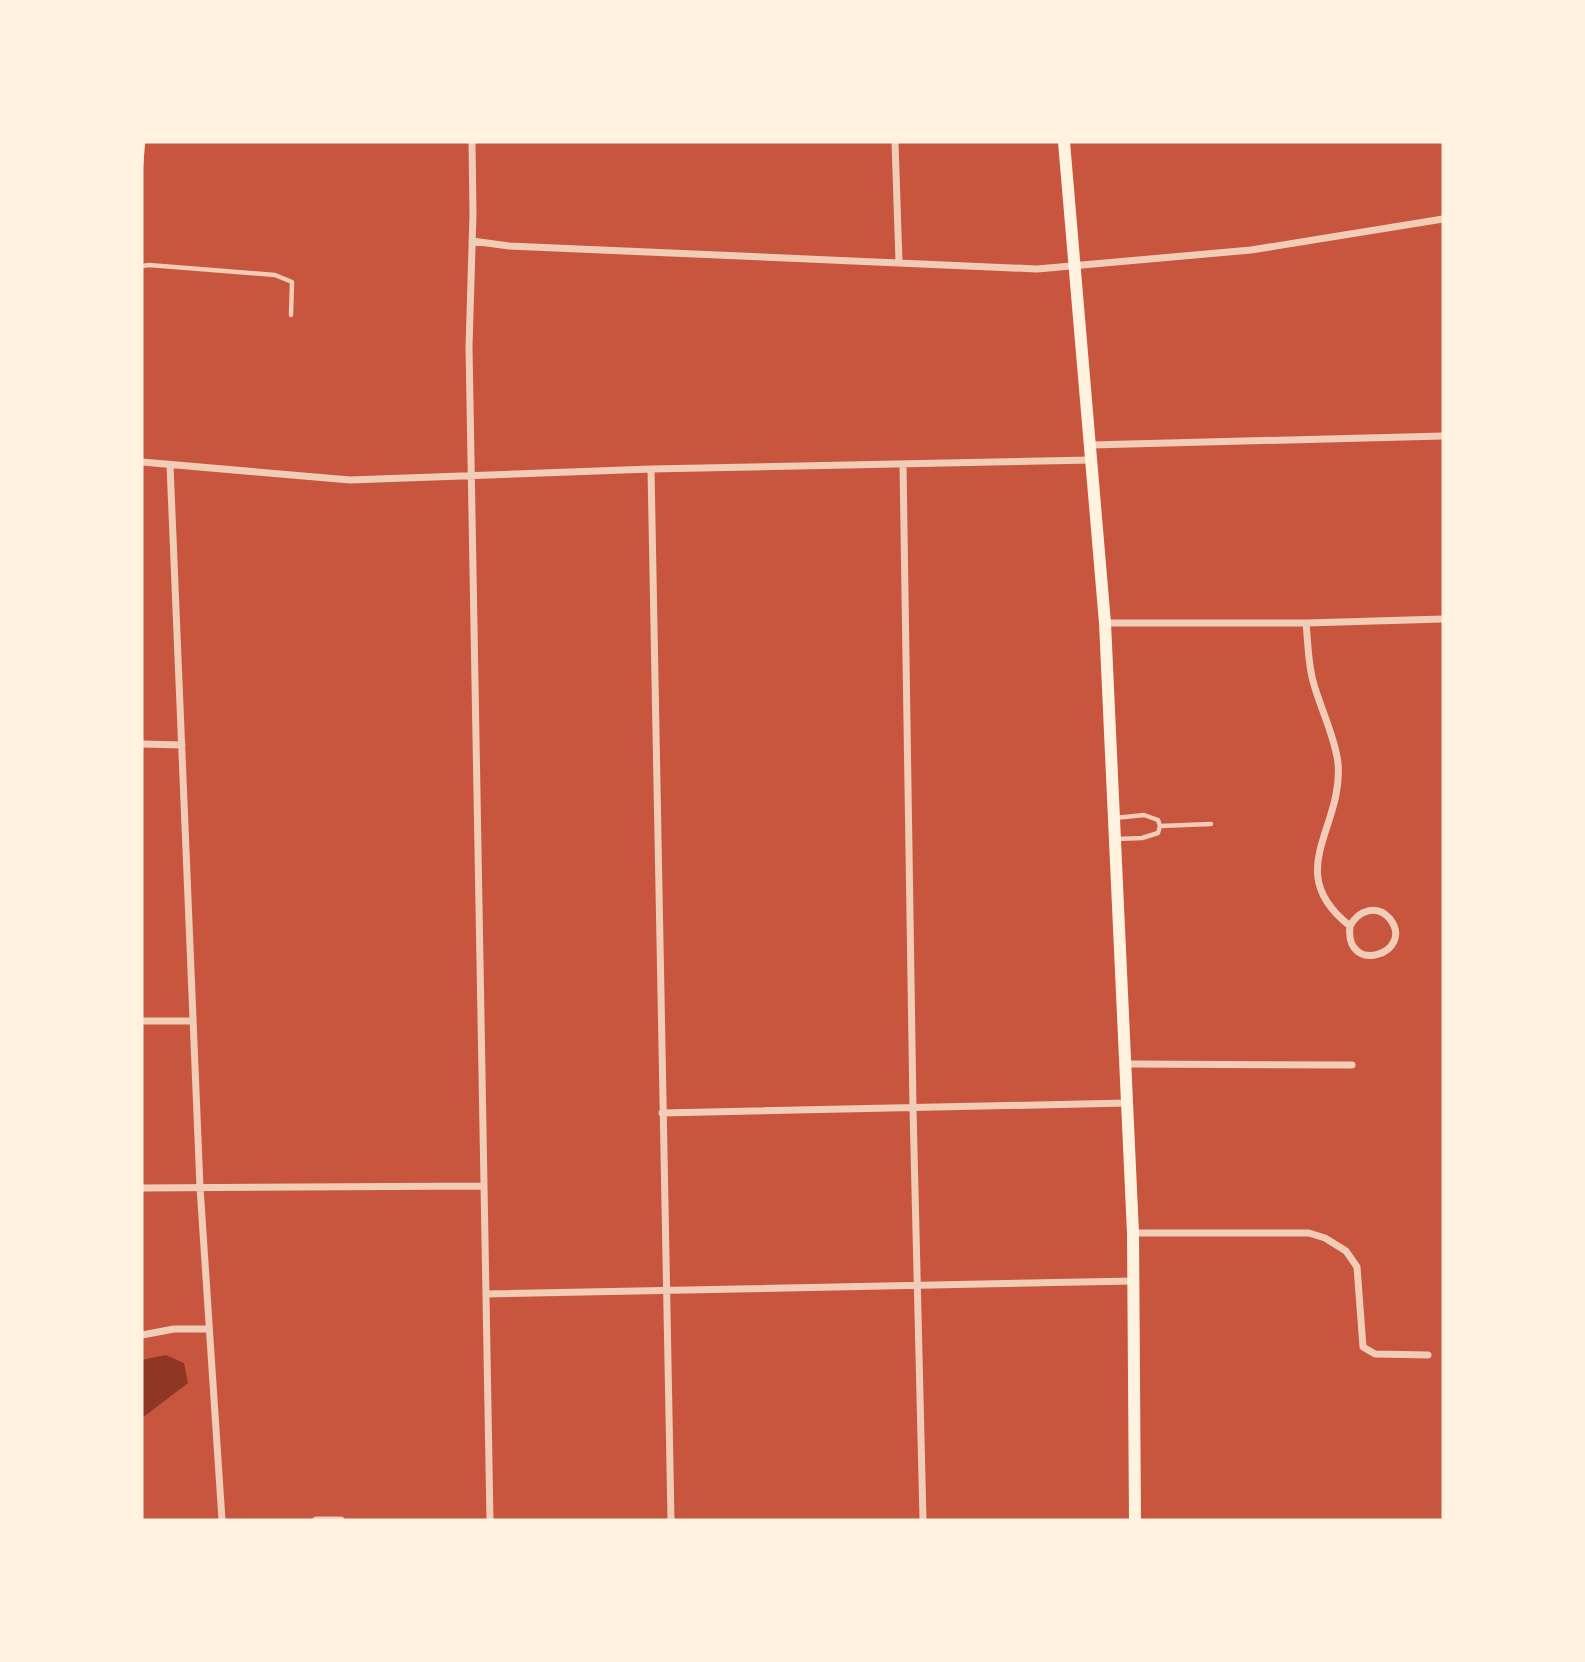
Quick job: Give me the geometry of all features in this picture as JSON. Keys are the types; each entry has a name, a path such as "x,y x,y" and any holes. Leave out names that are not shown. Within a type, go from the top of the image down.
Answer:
{"main road":[{"path":"1064,142 1105,623 1133,1233 1135,1520"}],"street":[{"path":"472,142 469,347 490,1520"},
{"path":"895,142 899,262"},
{"path":"472,241 509,246 1037,269 1251,250 1443,219"},
{"path":"1091,445 1443,436"},
{"path":"142,462 350,480 651,469 1092,460"},
{"path":"170,465 200,1187 222,1520"},
{"path":"903,465 913,1108 923,1520"},
{"path":"651,469 671,1520"},
{"path":"1105,623 1443,619"},
{"path":"1306,622 1312,679 1338,762 1338,790 1319,851 1317,874 1322,897 1334,914 1350,926"},
{"path":"142,744 182,744"},
{"path":"1379,911 1387,915 1393,923 1394,940 1390,948 1382,954 1365,955 1351,943 1350,926 1354,918 1362,912 1379,911"},
{"path":"142,1021 193,1021"},
{"path":"1127,1064 1352,1065"},
{"path":"662,1113 1128,1103"},
{"path":"142,1188 484,1186"},
{"path":"1133,1233 1309,1233 1325,1238 1346,1251 1357,1267 1363,1347 1374,1354 1429,1355"},
{"path":"486,1294 1133,1281"},
{"path":"142,1335 174,1329 209,1329"},
{"path":"316,1520 341,1520"}],"lane":[{"path":"142,266 275,275 292,282 291,315"},
{"path":"1114,818 1144,815 1158,820 1160,826 1157,833 1142,838 1116,839"},
{"path":"1160,826 1211,824"}],"path":[{"path":"142,165 144,142"}],"shaded area":[{"path":"166,1355 184,1363 188,1383 142,1418 142,1360"}]}
